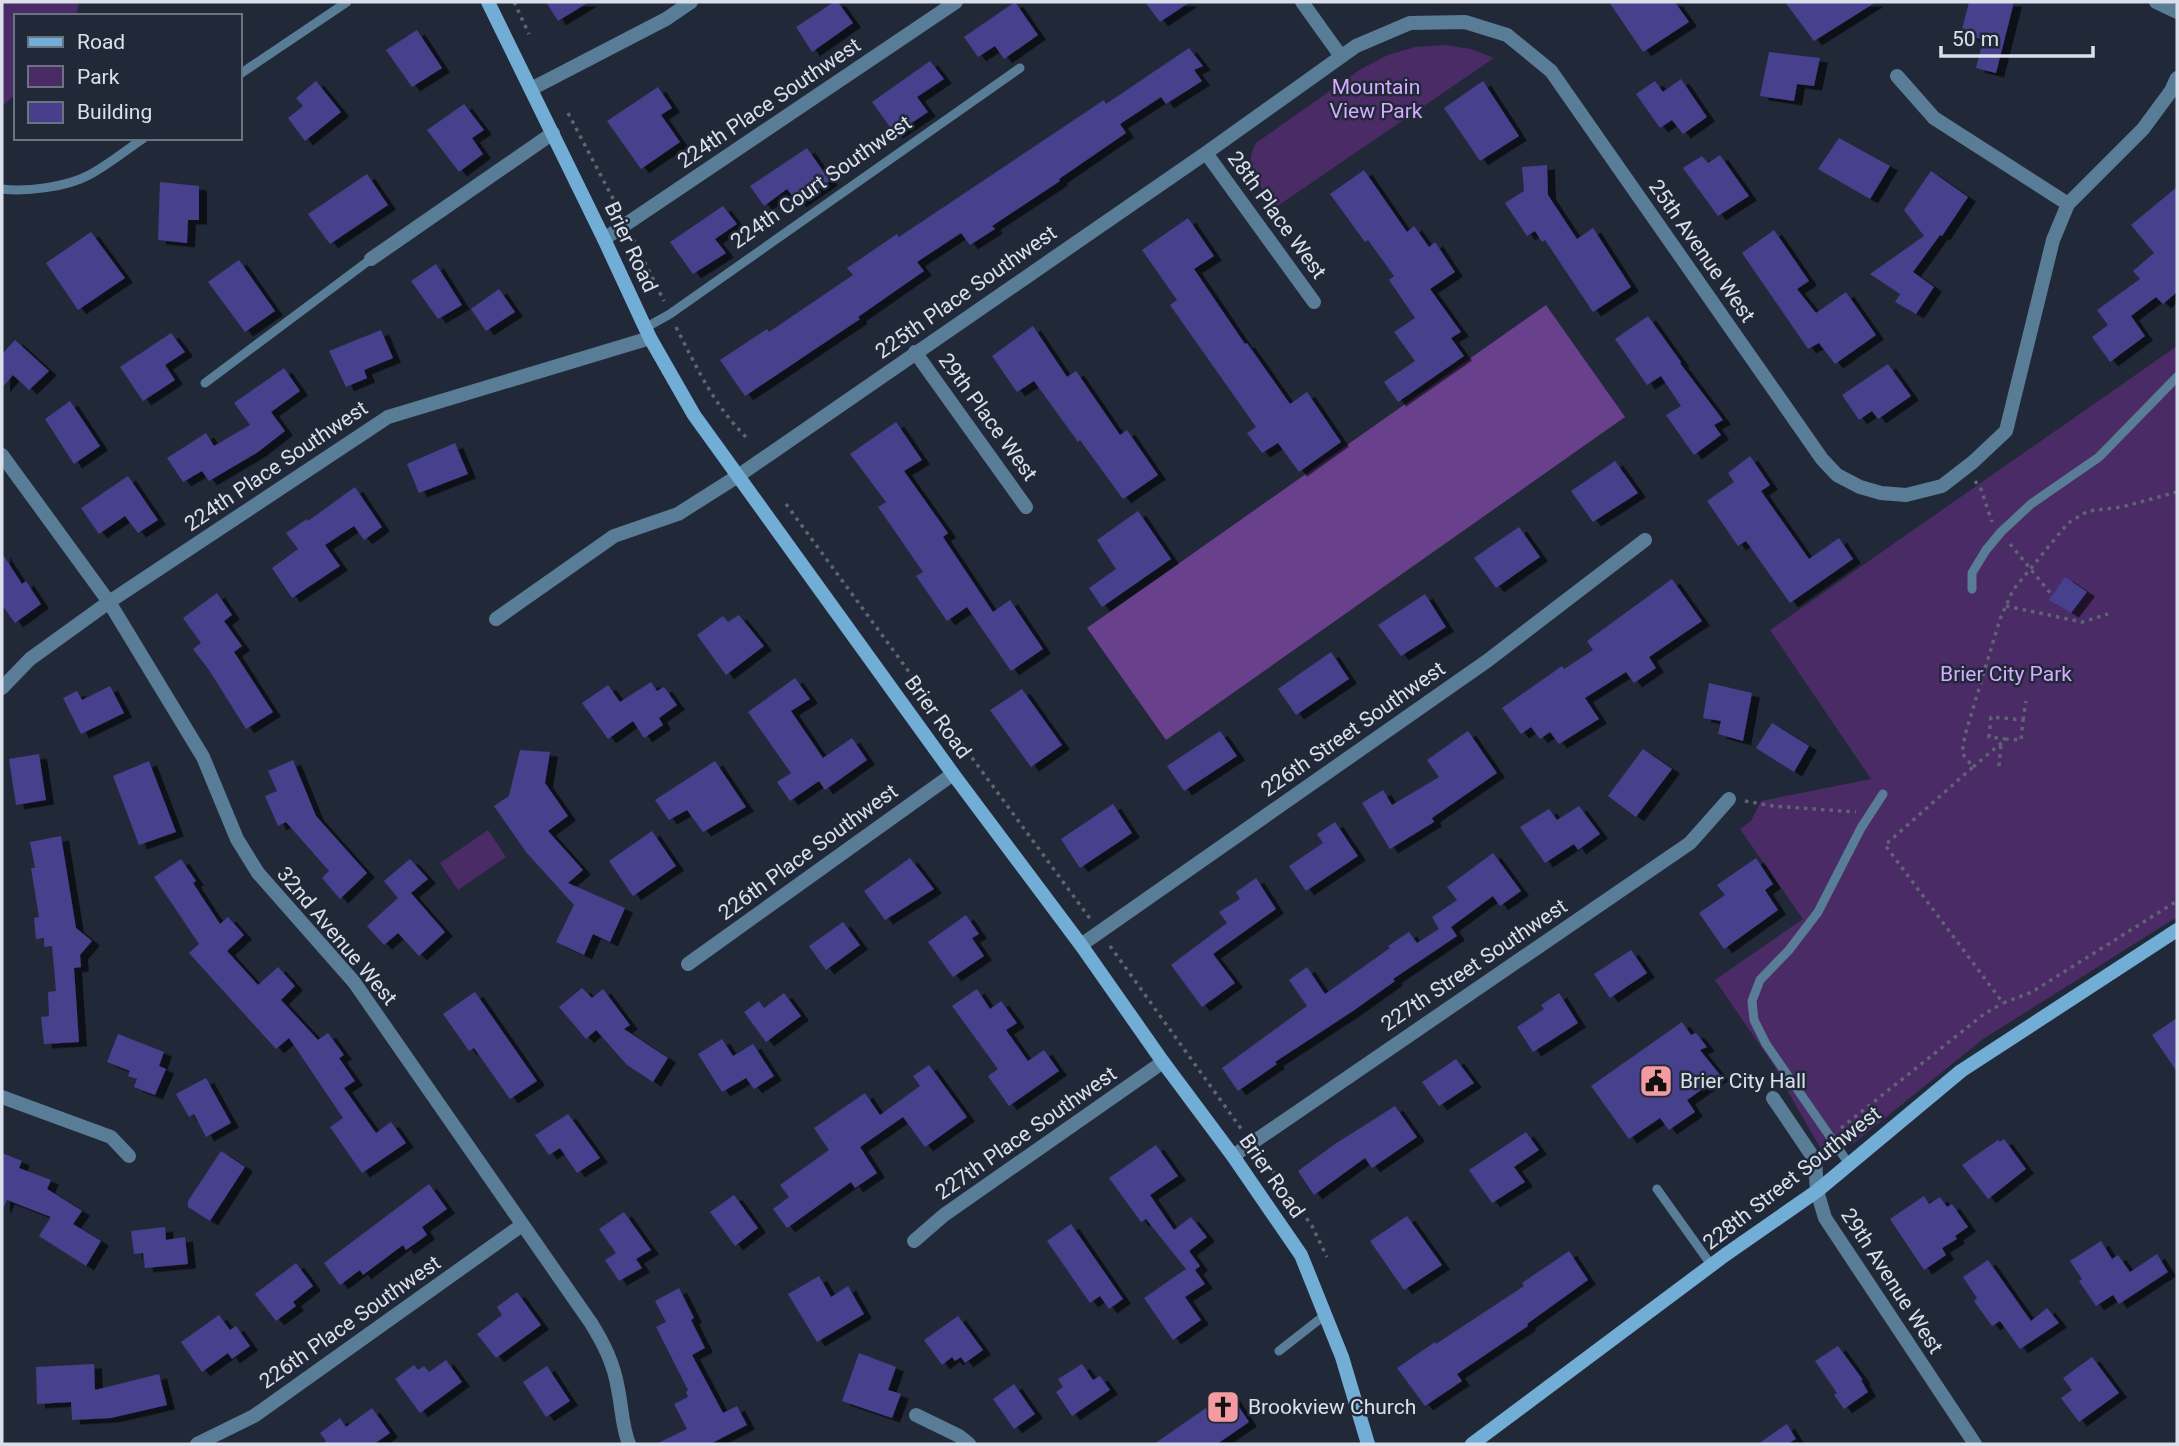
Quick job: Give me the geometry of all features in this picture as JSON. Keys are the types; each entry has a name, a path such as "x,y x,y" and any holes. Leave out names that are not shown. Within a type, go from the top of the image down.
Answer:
{"main road":[{"name":"Brier Road","path":"488,2 647,333 694,415 953,774 1081,945 1301,1255 1342,1357 1368,1444"},
{"name":"228th Street Southwest","path":"1472,1444 1817,1191 1961,1071 2177,930"}],"street":[{"path":"531,89 666,19 691,2"},
{"name":"224th Place Southwest","path":"604,239 956,2"},
{"path":"1302,2 1340,55"},
{"path":"2156,2 2177,12"},
{"name":"225th Place Southwest","path":"496,619 614,537 678,514 738,476 1206,153 1340,55 1369,39 1410,23 1465,22"},
{"name":"25th Avenue West","path":"1465,22 1507,35 1551,71 1822,459 1837,475 1860,487 1881,493 1906,495 1942,486 2006,431 2053,240 2068,204"},
{"path":"1896,76 1934,118 2068,204 2143,129 2171,91 2177,78"},
{"path":"371,259 553,133"},
{"name":"28th Place West","path":"1206,153 1314,302"},
{"name":"224th Place Southwest","path":"2,688 30,659 108,602 388,417 647,333"},
{"name":"29th Place West","path":"915,352 1026,507"},
{"name":"32nd Avenue West","path":"2,455 108,602 203,757 237,839 258,873 354,982 591,1323 608,1353 618,1387 624,1433 629,1444"},
{"name":"226th Street Southwest","path":"1081,945 1487,661 1645,540"},
{"name":"226th Place Southwest","path":"688,964 953,774"},
{"name":"227th Street Southwest","path":"1233,1156 1690,843 1729,799"},
{"name":"227th Place Southwest","path":"914,1241 944,1215 1163,1062"},
{"path":"2,1097 111,1138 129,1156"},
{"name":"29th Avenue West","path":"1773,1098 1815,1160 1817,1191 1825,1218 1975,1444"},
{"name":"226th Place Southwest","path":"197,1444 254,1416 522,1225"},
{"path":"916,1415 960,1436 969,1444"}],"lane":[{"path":"242,73 347,2"},
{"name":"224th Court Southwest","path":"647,333 670,314 1020,68"},
{"path":"2,189 29,190 87,176 142,140"},
{"path":"205,383 371,259"},
{"path":"1972,589 1972,573 2001,532 2031,504 2099,457 2177,377"},
{"path":"1849,1164 1766,1044 1754,1020 1752,1001 1760,979 1789,950 1818,912 1861,828 1883,794"},
{"path":"1657,1189 1712,1266"},
{"path":"1279,1351 1325,1315"}],"path":[{"path":"514,2 529,34"},
{"path":"568,113 713,398 748,439"},
{"path":"1973,767 1962,753 1965,734 2013,590 2068,523 2088,511 2122,508 2177,492"},
{"path":"786,504 1252,1143 1312,1227 1327,1256"},
{"path":"2006,606 2082,622 2108,614"},
{"path":"2023,720 1991,717 1989,737 2021,740 2026,701"},
{"path":"2003,1003 1885,845 2006,739"},
{"path":"1999,766 2001,743"},
{"path":"1729,799 1773,806 1871,813"},
{"path":"1830,1137 1984,1014 2032,992 2177,901"}],"green space":[{"path":"2,2 79,2 76,14 14,14 14,96 2,106"},
{"name":"Mountain View Park","path":"1445,45 1471,49 1494,58 1276,207 1252,169 1252,152 1256,143 1361,69 1388,55 1415,47"},
{"name":"Brier City Park","path":"2177,346 2177,917 1983,1039 1854,1143 1821,1149 1775,1067 1715,980 1803,919 1740,829 1751,821 1761,801 1871,779 1770,630"},
{"path":"488,830 506,857 458,890 440,863"}],"shaded area":[{"path":"1546,305 1625,417 1166,740 1087,628"}],"building":[{"path":"546,2 589,2 558,21"},
{"path":"838,2 853,23 812,52 796,27"},
{"path":"1015,2 1038,35 1004,59 995,46 978,57 964,37"},
{"path":"1145,2 1190,2 1160,22"},
{"path":"1609,2 1675,2 1689,22 1643,52"},
{"path":"1785,2 1876,2 1814,41"},
{"path":"1969,2 2014,2 1996,73 1976,68 1983,40 1961,33"},
{"path":"417,30 442,68 412,87 386,50"},
{"path":"1189,48 1203,66 1194,70 1202,81 1166,104 1161,97 1120,124 1126,133 992,226 995,229 970,245 961,233 917,262 924,271 858,317 860,319 745,396 720,360 767,329 769,332 853,275 847,268 897,234 899,237 1104,100 1106,104"},
{"path":"1769,52 1820,58 1814,86 1797,84 1794,101 1760,96"},
{"path":"930,61 944,79 917,97 928,112 895,134 872,102"},
{"path":"1681,79 1707,117 1683,134 1672,120 1660,128 1636,94 1655,81 1663,92"},
{"path":"316,81 341,112 305,141 288,118 303,106 296,98"},
{"path":"1483,81 1519,136 1480,161 1444,108"},
{"path":"658,87 672,108 661,115 680,142 641,169 607,121"},
{"path":"464,104 484,130 472,138 483,154 459,172 427,130"},
{"path":"1839,138 1890,166 1870,199 1818,169"},
{"path":"807,148 830,181 798,203 787,189 764,206 750,186"},
{"path":"1720,155 1749,196 1718,216 1683,168 1702,156 1708,163"},
{"path":"1547,165 1548,195 1577,239 1593,228 1631,287 1593,312 1545,240 1542,242 1535,231 1527,236 1505,203 1524,191 1522,167"},
{"path":"1364,170 1407,232 1414,226 1429,247 1435,242 1455,272 1430,289 1461,332 1451,338 1464,356 1398,402 1384,382 1415,361 1394,332 1415,318 1389,280 1394,276 1330,194"},
{"path":"1931,171 1968,197 1913,272 1934,287 1916,314 1895,302 1900,294 1870,274 1924,236 1904,210"},
{"path":"367,174 388,205 330,244 308,214"},
{"path":"160,182 199,186 199,220 188,220 187,243 158,240"},
{"path":"2177,187 2177,292 2163,304 2156,297 2131,316 2145,336 2110,362 2092,337 2108,325 2097,310 2140,279 2133,271 2154,253 2131,225"},
{"path":"723,206 737,224 715,239 726,253 693,274 670,242"},
{"path":"1188,218 1214,256 1194,269 1245,344 1247,343 1290,404 1307,392 1341,442 1299,472 1278,443 1262,453 1247,433 1256,427 1170,305 1177,300 1142,250"},
{"path":"1774,230 1809,281 1797,289 1816,313 1846,292 1876,335 1835,364 1819,343 1808,349 1742,253"},
{"path":"91,232 125,278 78,310 46,263"},
{"path":"239,260 275,311 245,332 208,282"},
{"path":"436,264 462,305 438,319 411,281"},
{"path":"499,289 515,312 486,331 471,309"},
{"path":"1648,316 1723,420 1714,425 1721,435 1694,455 1666,415 1681,406 1661,376 1647,385 1615,339"},
{"path":"1033,326 1067,377 1076,371 1120,435 1127,430 1158,475 1123,499 1034,381 1017,392 992,356"},
{"path":"381,330 393,358 364,370 367,378 346,387 329,351"},
{"path":"171,333 185,352 165,365 175,380 143,401 120,367"},
{"path":"15,340 49,371 29,390 13,375 2,388 2,354"},
{"path":"1888,364 1911,396 1878,419 1872,411 1859,420 1842,395"},
{"path":"284,368 300,391 271,412 285,431 258,452 209,481 202,471 183,482 167,458 206,433 214,446 250,425 234,403"},
{"path":"70,401 100,446 74,464 45,419"},
{"path":"896,422 922,460 904,471 948,533 943,537 993,612 1010,600 1043,649 1011,671 967,607 947,621 916,576 923,572 878,507 886,502 850,454"},
{"path":"455,443 468,474 419,493 407,464"},
{"path":"1750,456 1770,485 1761,491 1809,559 1839,538 1853,559 1790,603 1746,541 1738,546 1707,501 1734,482 1728,473"},
{"path":"1615,461 1638,493 1593,522 1571,491"},
{"path":"128,476 158,520 138,533 125,516 99,534 81,508"},
{"path":"355,487 382,527 364,540 354,526 325,545 340,566 292,598 272,568 298,549 286,533 307,519 308,521"},
{"path":"1138,511 1171,559 1102,607 1089,588 1116,569 1097,540"},
{"path":"1519,527 1540,557 1496,588 1474,558"},
{"path":"2,553 22,584 26,581 41,604 15,623 2,605"},
{"path":"2065,577 2087,592 2071,613 2049,600"},
{"path":"1672,579 1702,621 1649,657 1656,668 1634,683 1626,672 1585,698 1599,719 1559,744 1550,732 1540,739 1531,727 1521,734 1502,708 1562,666 1564,669 1593,650 1587,641"},
{"path":"217,593 232,615 224,621 242,646 234,652 273,712 246,729 193,649 201,643 183,618"},
{"path":"1425,594 1446,627 1401,656 1378,625"},
{"path":"739,615 764,646 726,675 697,635 723,616 728,622"},
{"path":"1331,652 1349,679 1296,715 1278,689"},
{"path":"795,678 810,699 791,711 823,758 852,738 867,760 825,790 819,781 790,801 777,782 791,773 748,712"},
{"path":"651,682 657,691 664,687 677,705 659,718 663,725 644,738 633,721 608,739 582,703 608,685 620,702"},
{"path":"1709,683 1752,693 1743,741 1718,734 1721,721 1703,718"},
{"path":"110,686 124,713 81,734 63,698 77,691 82,700"},
{"path":"1022,689 1062,745 1031,767 990,710"},
{"path":"1772,723 1809,746 1794,772 1756,748"},
{"path":"1220,731 1237,756 1184,791 1167,766"},
{"path":"1468,731 1497,773 1432,818 1434,822 1390,849 1362,803 1383,790 1392,805 1439,777 1427,760"},
{"path":"1643,749 1672,769 1636,817 1608,796"},
{"path":"520,750 550,752 545,783 568,816 548,831 583,870 568,883 625,908 610,942 593,934 584,955 556,942 574,905 526,852 494,806 509,796"},
{"path":"39,754 46,800 16,805 9,759"},
{"path":"293,760 316,816 367,873 340,899 322,878 329,871 286,822 278,826 265,796 277,791 268,771"},
{"path":"149,761 176,832 139,845 113,776"},
{"path":"715,761 746,807 703,832 687,810 669,820 655,800"},
{"path":"1113,804 1132,833 1080,868 1061,839"},
{"path":"1579,806 1600,834 1578,850 1574,844 1545,863 1520,827 1549,809 1557,820"},
{"path":"1335,822 1358,856 1306,891 1289,866 1323,843 1317,834"},
{"path":"652,831 676,866 633,896 609,861"},
{"path":"61,836 76,928 92,941 80,955 81,967 74,968 79,1042 44,1044 41,1017 49,1016 48,992 56,991 52,946 44,947 44,938 36,939 34,918 39,917 31,868 35,868 30,842"},
{"path":"1493,853 1521,891 1500,906 1493,896 1451,927 1457,936 1393,979 1395,981 1353,1011 1275,1062 1277,1064 1238,1091 1222,1068 1307,1006 1289,980 1307,967 1325,994 1409,932 1417,943 1439,929 1432,917 1457,900 1447,887"},
{"path":"910,858 934,889 885,920 864,891"},
{"path":"1756,858 1773,884 1765,890 1778,910 1724,949 1699,913 1725,895 1717,885"},
{"path":"181,859 220,924 228,917 244,935 227,951 258,985 278,967 295,986 281,1000 318,1040 328,1033 344,1055 339,1058 355,1081 344,1088 376,1133 391,1122 406,1143 362,1173 330,1127 343,1118 289,1038 276,1049 189,953 199,944 154,877"},
{"path":"410,859 428,879 411,893 445,932 419,956 398,933 384,945 367,926 398,898 384,881"},
{"path":"1256,878 1276,909 1213,954 1235,983 1202,1007 1171,965 1227,923 1219,912 1240,899 1236,892"},
{"path":"966,915 979,934 972,938 984,956 953,977 928,942"},
{"path":"843,922 860,945 826,970 809,946"},
{"path":"1631,950 1647,973 1610,998 1594,974"},
{"path":"582,988 592,998 603,989 630,1025 624,1029 668,1058 653,1082 627,1065 596,1030 586,1039 559,1007"},
{"path":"977,989 990,1009 1001,1001 1017,1023 1006,1030 1028,1061 1044,1050 1059,1071 1009,1106 988,1076 998,1069 952,1006"},
{"path":"475,992 537,1081 510,1099 474,1048 469,1051 443,1014"},
{"path":"784,993 801,1016 766,1042 744,1012 759,1001 764,1008"},
{"path":"1559,993 1578,1023 1533,1052 1517,1027 1544,1009 1541,1005"},
{"path":"2177,1018 2177,1072 2152,1035"},
{"name":"Brier City Hall","path":"1682,1022 1691,1035 1696,1033 1707,1047 1700,1050 1721,1076 1687,1100 1695,1112 1669,1130 1660,1118 1629,1139 1591,1086"},
{"path":"118,1034 164,1052 159,1066 166,1069 155,1095 134,1087 137,1079 128,1076 130,1071 107,1062"},
{"path":"722,1039 733,1056 753,1044 774,1076 754,1089 746,1078 722,1092 698,1054"},
{"path":"1456,1059 1474,1083 1439,1106 1422,1082"},
{"path":"929,1065 967,1117 925,1147 903,1117 860,1147 877,1173 855,1188 851,1182 787,1228 773,1209 789,1197 780,1185 829,1150 814,1128 865,1093 880,1115 920,1086 913,1076"},
{"path":"206,1078 231,1123 206,1137 194,1114 189,1117 176,1094"},
{"path":"1395,1106 1417,1137 1372,1168 1365,1158 1314,1195 1298,1171"},
{"path":"568,1114 600,1158 577,1173 560,1148 549,1155 535,1135"},
{"path":"1526,1132 1539,1150 1514,1167 1525,1182 1492,1203 1469,1170"},
{"path":"2004,1139 2026,1169 1988,1199 1962,1165 1998,1140 2000,1142"},
{"path":"1156,1145 1178,1176 1150,1195 1174,1230 1191,1217 1207,1237 1189,1251 1200,1266 1195,1270 1205,1284 1185,1297 1201,1320 1173,1340 1144,1298 1186,1269 1146,1219 1141,1222 1109,1178"},
{"path":"221,1151 245,1167 210,1221 188,1207 188,1201"},
{"path":"2,1153 22,1161 19,1168 51,1180 47,1189 82,1211 73,1224 101,1241 86,1266 39,1236 51,1217 7,1200 2,1210"},
{"path":"429,1184 447,1209 422,1227 427,1235 406,1250 403,1245 363,1275 360,1270 340,1285 324,1263"},
{"path":"734,1195 758,1228 735,1246 710,1212"},
{"path":"1924,1196 1929,1204 1940,1197 1947,1207 1952,1204 1968,1227 1955,1236 1957,1239 1942,1248 1946,1255 1924,1270 1890,1219"},
{"path":"624,1212 651,1250 636,1259 642,1268 619,1281 605,1260 616,1253 599,1229"},
{"path":"1407,1216 1442,1265 1404,1290 1370,1241"},
{"path":"1071,1224 1123,1299 1109,1309 1100,1296 1090,1303 1047,1241"},
{"path":"165,1227 166,1240 185,1237 188,1264 145,1268 143,1253 134,1254 131,1231"},
{"path":"2101,1241 2112,1259 2118,1255 2130,1272 2157,1254 2168,1272 2119,1304 2113,1295 2096,1306 2079,1281 2082,1279 2070,1261"},
{"path":"1569,1251 1588,1280 1527,1324 1528,1326 1457,1374 1462,1381 1425,1406 1397,1368 1524,1286 1522,1283"},
{"path":"1988,1260 2031,1321 2047,1308 2059,1323 2020,1349 2000,1321 1992,1326 1974,1301 1977,1298 1963,1277"},
{"path":"296,1263 313,1286 293,1302 296,1306 276,1321 255,1294"},
{"path":"819,1276 831,1297 848,1286 864,1314 817,1342 788,1294"},
{"path":"679,1288 705,1348 692,1355 723,1413 737,1406 747,1425 710,1444 656,1444 687,1429 674,1404 688,1397 688,1390 656,1327 666,1322 655,1301"},
{"path":"517,1292 541,1325 496,1358 477,1334 502,1315 497,1307"},
{"path":"219,1315 230,1330 236,1326 250,1346 232,1359 228,1353 202,1372 181,1342"},
{"path":"958,1316 983,1350 965,1363 961,1357 955,1361 952,1357 942,1365 924,1340"},
{"path":"1838,1346 1863,1380 1868,1392 1844,1409 1834,1395 1837,1393 1815,1361"},
{"path":"859,1353 896,1367 888,1390 901,1394 892,1418 842,1401"},
{"path":"2092,1357 2119,1393 2079,1422 2061,1398 2072,1390 2063,1378"},
{"path":"446,1360 462,1382 420,1413 395,1379 414,1365 418,1370 424,1366 429,1372"},
{"path":"94,1364 95,1390 159,1374 167,1405 111,1418 72,1420 71,1402 37,1404 36,1367"},
{"path":"1082,1364 1093,1380 1100,1376 1110,1390 1072,1416 1056,1392 1063,1387 1058,1379"},
{"path":"547,1366 570,1401 546,1417 523,1382"},
{"path":"1014,1384 1035,1414 1014,1429 993,1399"},
{"name":"Brookview Church","path":"1229,1392 1249,1422 1217,1444 1154,1444"},
{"path":"372,1408 390,1433 374,1444 322,1444 326,1441 320,1433 340,1418 346,1427"},
{"path":"1787,1424 1796,1439 1787,1444 1758,1444"}],"place":[{"name":"Brier City Hall","path":"1656,1081"},
{"name":"Brookview Church","path":"1223,1407"}]}
